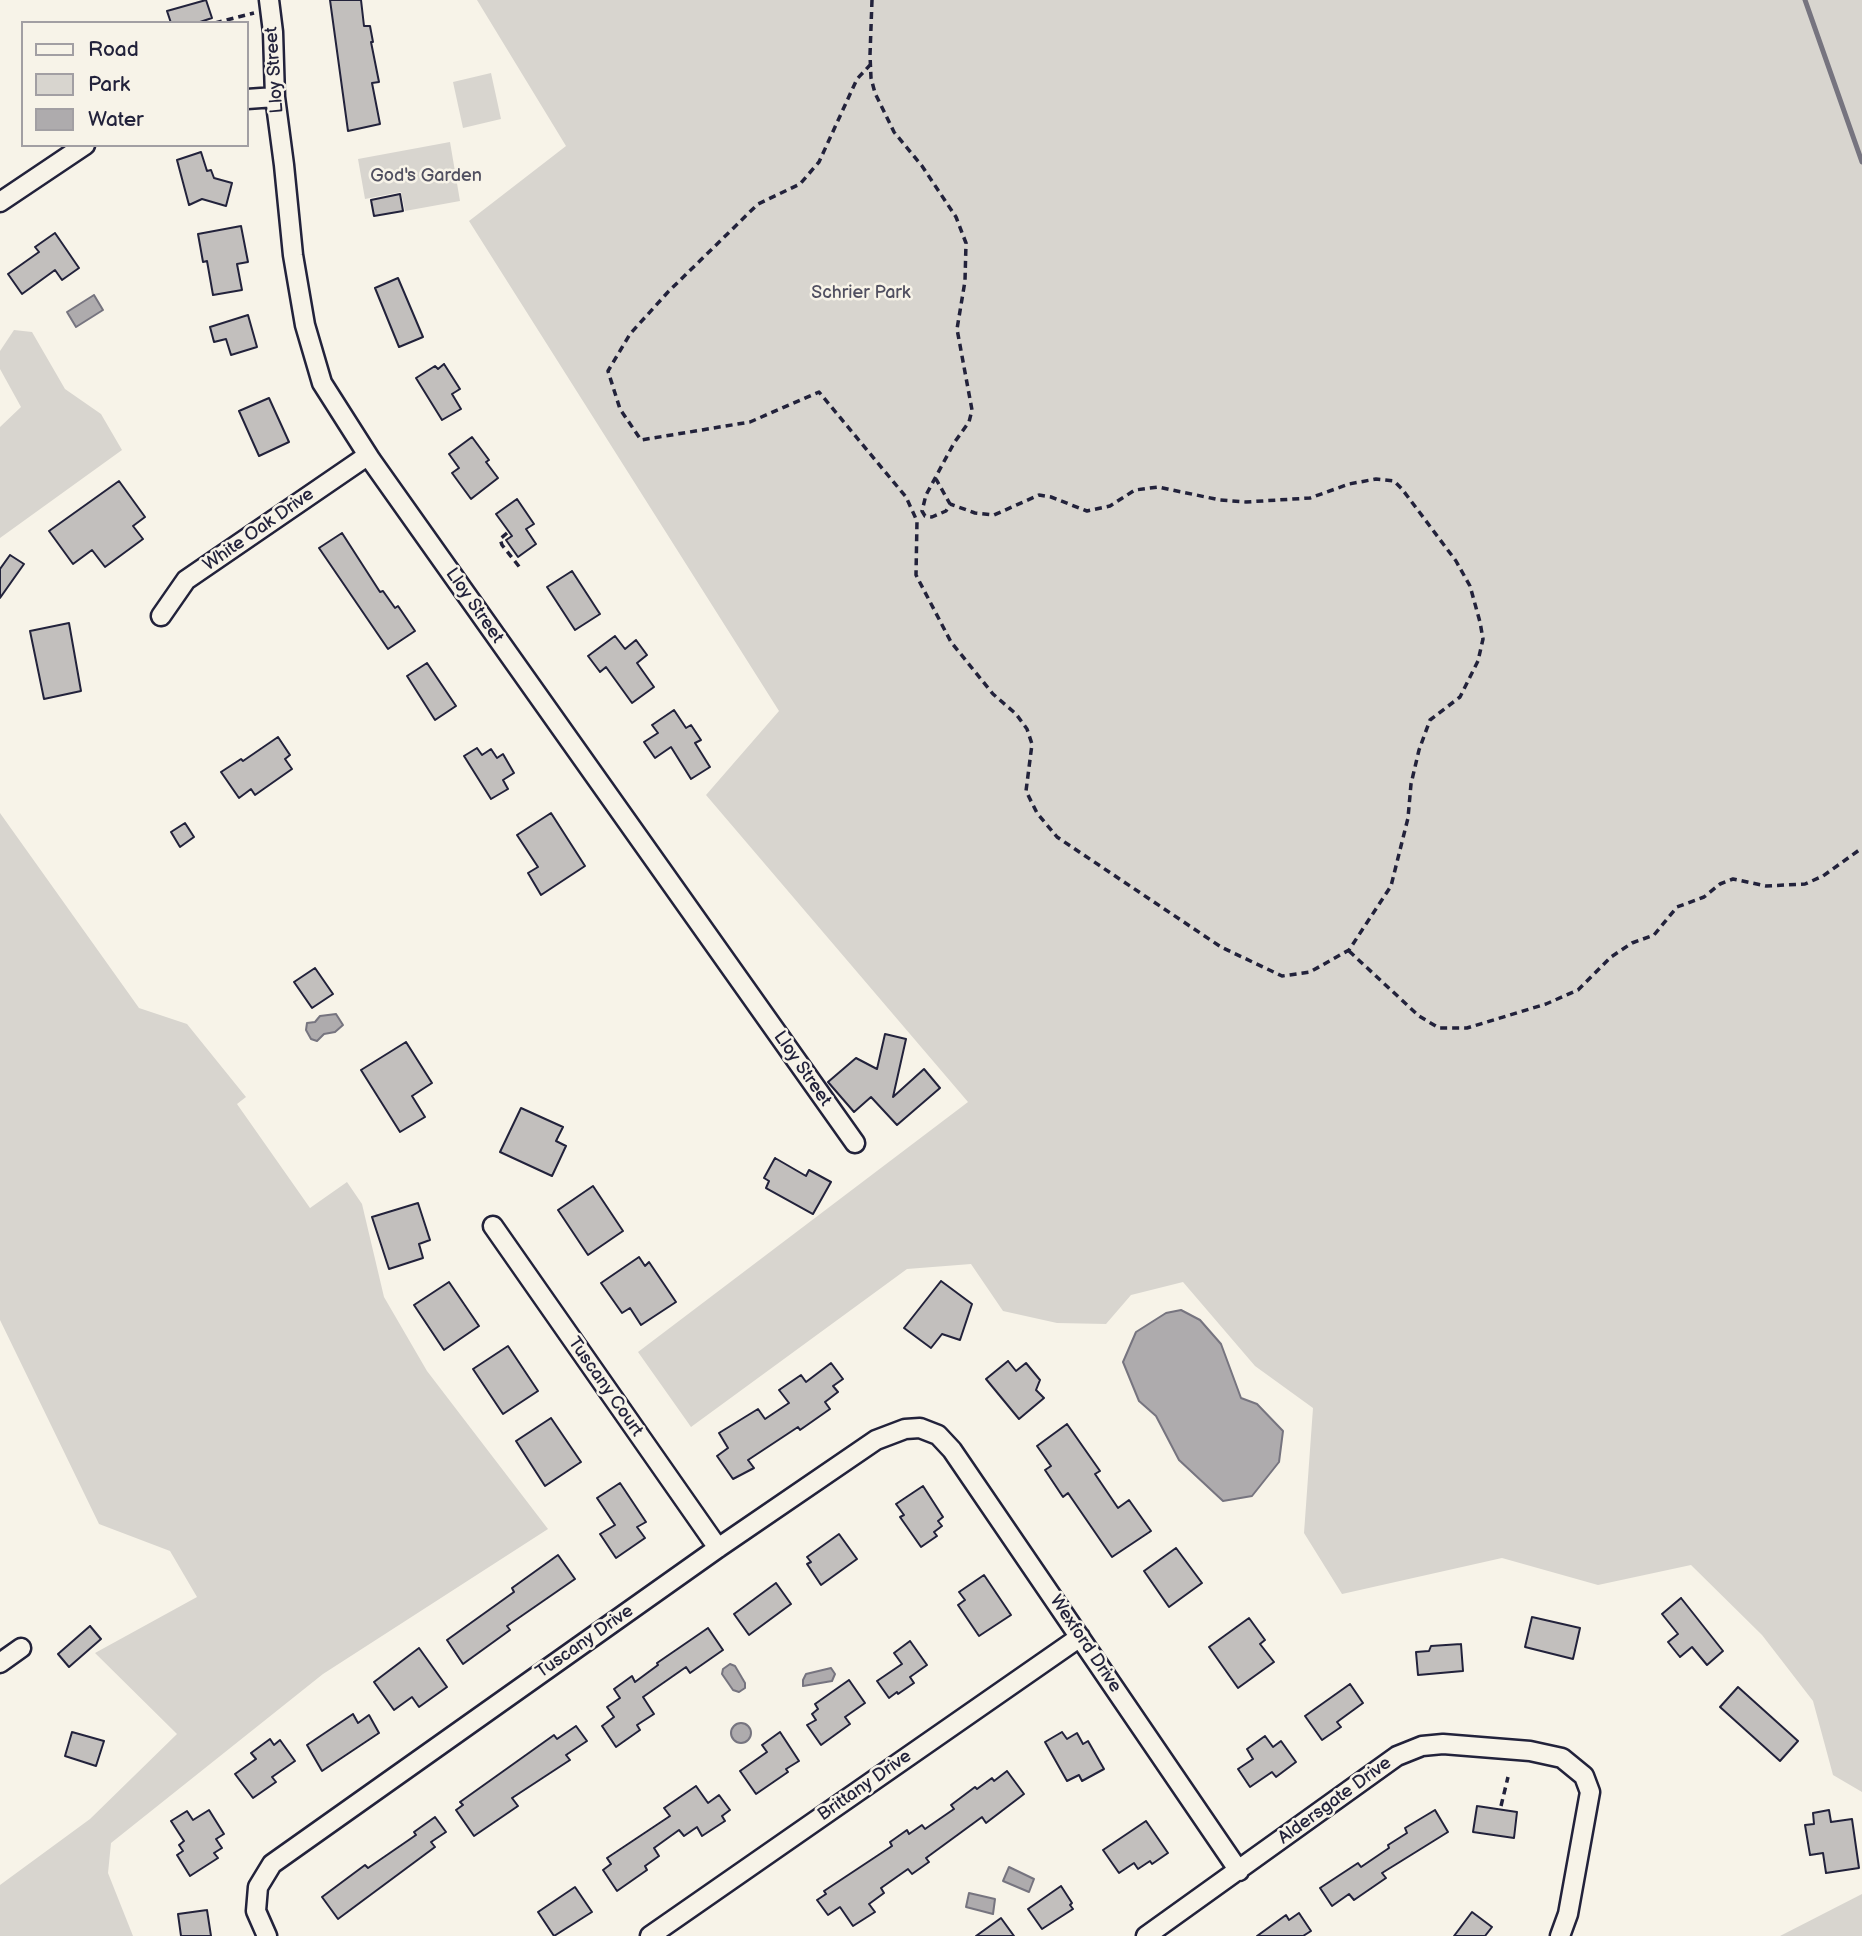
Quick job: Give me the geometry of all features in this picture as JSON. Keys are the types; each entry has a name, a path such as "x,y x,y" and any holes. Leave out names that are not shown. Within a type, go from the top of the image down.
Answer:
{"street":[{"name":"Lloy Street","path":"269,4 275,97 293,255 305,325 322,383 367,456 855,1143"},
{"path":"248,99 275,97"},
{"path":"0,202 82,147"},
{"name":"White Oak Drive","path":"161,616 186,580 367,456"},
{"name":"Tuscany Court","path":"493,1226 718,1548"},
{"name":"Tuscany Drive","path":"267,1936 256,1911 258,1887 272,1864 718,1548 876,1440 899,1429 920,1428"},
{"name":"Wexford Drive","path":"920,1428 938,1435 952,1450 1239,1871"},
{"name":"Brittany Drive","path":"650,1936 1080,1637"},
{"path":"0,1663 21,1648"},
{"name":"Aldersgate Drive","path":"1146,1936 1397,1756 1422,1746 1443,1744 1530,1751 1562,1758 1584,1776 1590,1792 1568,1913 1560,1936"}],"path":[{"path":"872,0 871,64 875,93 894,132 922,166 956,217 966,243 965,281 957,329 972,410 969,422 954,443 922,505 924,514"},
{"path":"221,21 269,4"},
{"path":"871,64 857,79 819,162 800,184 758,204 668,292 630,334 608,370 620,409 641,440 750,422 819,392 906,497 915,519 916,575 951,642 993,694 1016,714 1027,729 1032,744 1026,791 1037,813 1056,837 1221,947 1282,976 1310,972 1349,950 1391,886 1408,818 1411,784 1430,720 1460,696 1478,661 1482,639 1470,586 1456,561 1402,489 1394,481 1376,479 1349,484 1310,498 1246,502 1220,500 1158,487 1135,491 1110,506 1087,511 1039,495 994,515 975,513 950,504 936,479"},
{"path":"915,519 924,514 939,516 950,504"},
{"path":"507,533 500,540 520,569"},
{"path":"1349,950 1419,1016 1439,1028 1467,1028 1546,1004 1578,990 1611,957 1632,943 1654,936 1677,907 1704,897 1720,884 1733,879 1766,886 1805,884 1824,876 1862,848"},
{"path":"1501,1806 1508,1777"}],"green space":[{"name":"Schrier Park","path":"477,0 1862,0 1862,1792 1833,1775 1813,1701 1762,1635 1691,1565 1598,1585 1502,1558 1342,1594 1304,1533 1313,1408 1255,1366 1183,1282 1131,1295 1106,1324 1057,1323 1003,1311 971,1264 907,1269 691,1427 638,1352 968,1102 706,795 779,711 469,221 566,146"},
{"path":"491,73 501,119 463,128 453,82"},
{"name":"God's Garden","path":"450,142 460,201 405,211 401,192 365,199 358,159"},
{"path":"14,330 32,332 65,389 101,414 122,450 0,538 0,427 21,407 0,369 0,351"},
{"path":"0,813 139,1008 187,1024 246,1097 237,1104 310,1208 347,1182 362,1204 384,1297 427,1371 548,1529 323,1674 111,1843 108,1873 133,1936 0,1936 0,1885 90,1819 177,1734 95,1653 197,1597 170,1551 99,1524 0,1320"},
{"path":"1862,1894 1862,1936 1780,1936"}],"water":[{"path":"94,295 103,310 76,327 67,312"},
{"path":"336,1014 343,1025 335,1032 324,1034 317,1041 311,1039 306,1030 307,1023 315,1022 320,1016"},
{"path":"1181,1310 1200,1320 1221,1344 1241,1398 1257,1404 1283,1431 1279,1462 1252,1496 1223,1501 1179,1460 1156,1416 1139,1401 1123,1362 1136,1332 1166,1313"},
{"path":"730,1664 735,1666 745,1683 745,1688 739,1692 733,1690 722,1674 723,1669"},
{"path":"831,1668 835,1674 832,1681 803,1686 806,1674"},
{"path":"741,1723 748,1726 751,1733 748,1740 741,1743 734,1740 731,1733 734,1726"},
{"path":"1009,1867 1034,1879 1029,1892 1003,1881"},
{"path":"969,1893 995,1899 993,1914 966,1907"}],"building":[{"path":"206,0 212,18 203,21 170,21 167,11"},
{"path":"330,0 361,0 364,26 370,26 373,42 379,82 372,83 380,124 348,131"},
{"path":"201,152 207,171 211,170 214,178 232,183 226,206 202,199 189,205 177,160"},
{"path":"400,194 403,211 374,216 371,200"},
{"path":"241,226 248,262 237,264 242,290 213,295 207,261 203,262 198,234"},
{"path":"55,233 79,268 62,280 55,270 22,294 8,274 39,252 35,247"},
{"path":"398,278 423,337 399,347 375,288"},
{"path":"248,315 257,347 231,355 226,339 214,342 210,327"},
{"path":"444,364 460,389 452,394 461,409 442,420 416,378 435,366 438,369"},
{"path":"269,398 289,442 259,456 239,411"},
{"path":"472,437 498,478 471,499 452,473 459,468 449,454"},
{"path":"119,481 145,517 133,526 143,539 105,567 92,550 73,564 49,531"},
{"path":"517,499 534,524 526,529 536,544 518,557 506,540 512,536 496,514"},
{"path":"342,533 380,592 383,591 395,608 398,606 415,631 388,649 319,548"},
{"path":"10,555 24,564 0,598 0,569"},
{"path":"572,571 600,614 575,630 547,587"},
{"path":"69,623 81,691 44,699 30,631"},
{"path":"615,636 625,649 636,640 647,655 637,663 654,687 632,703 606,667 600,672 588,656"},
{"path":"427,663 456,706 435,720 407,676"},
{"path":"674,710 686,728 691,725 701,740 695,743 710,767 691,779 671,747 655,758 644,742 658,733 652,725"},
{"path":"278,737 290,755 285,759 292,769 255,795 251,789 239,798 221,772 241,759 243,761"},
{"path":"477,748 482,755 491,749 497,758 503,754 514,773 503,780 508,789 491,799 464,756"},
{"path":"551,813 585,866 541,895 528,873 538,867 517,835"},
{"path":"185,823 194,837 180,847 171,832"},
{"path":"315,968 333,994 312,1008 294,982"},
{"path":"885,1034 906,1039 893,1097 924,1069 940,1088 897,1125 871,1097 854,1112 828,1082 856,1058 877,1069"},
{"path":"406,1042 432,1083 412,1096 425,1117 400,1132 361,1070"},
{"path":"521,1108 563,1127 556,1141 566,1146 552,1176 500,1152"},
{"path":"775,1158 806,1176 809,1170 831,1182 813,1214 766,1188 769,1181 764,1178"},
{"path":"593,1186 623,1231 588,1255 558,1210"},
{"path":"418,1203 430,1240 419,1244 423,1258 389,1269 372,1217"},
{"path":"639,1257 645,1266 649,1262 676,1302 641,1325 630,1308 622,1313 601,1283"},
{"path":"941,1281 972,1304 960,1340 942,1334 931,1348 904,1328"},
{"path":"449,1282 479,1326 444,1350 414,1305"},
{"path":"508,1346 538,1391 503,1414 473,1369"},
{"path":"1008,1361 1016,1371 1026,1363 1040,1380 1036,1390 1044,1398 1019,1419 986,1379"},
{"path":"831,1363 843,1379 833,1386 838,1392 825,1402 830,1409 748,1460 754,1468 733,1479 717,1456 728,1448 719,1433 758,1409 765,1419 789,1403 779,1390 801,1375 806,1382"},
{"path":"551,1418 581,1462 545,1486 516,1441"},
{"path":"1067,1424 1100,1471 1095,1474 1118,1508 1129,1500 1151,1531 1112,1557 1068,1493 1063,1497 1045,1470 1051,1466 1037,1446"},
{"path":"620,1483 646,1522 637,1527 645,1538 616,1558 600,1534 615,1525 597,1498"},
{"path":"923,1486 943,1517 938,1521 942,1526 934,1532 937,1536 921,1547 900,1517 904,1515 896,1504"},
{"path":"839,1534 857,1559 821,1585 807,1564 811,1562 807,1557"},
{"path":"1176,1548 1202,1583 1169,1607 1144,1571"},
{"path":"558,1555 575,1579 507,1626 510,1630 463,1664 447,1640 514,1592 512,1588"},
{"path":"984,1575 1011,1615 979,1636 958,1605 965,1600 959,1592"},
{"path":"776,1583 791,1604 749,1635 734,1614"},
{"path":"1681,1598 1723,1651 1707,1665 1692,1647 1680,1657 1668,1642 1678,1634 1662,1614"},
{"path":"1532,1617 1580,1628 1573,1659 1525,1647"},
{"path":"1249,1618 1265,1640 1260,1644 1274,1662 1238,1688 1209,1647"},
{"path":"90,1626 101,1639 69,1667 58,1654"},
{"path":"708,1628 723,1650 690,1673 686,1667 643,1697 654,1714 637,1725 640,1730 616,1747 602,1726 614,1717 607,1707 620,1698 614,1689 632,1676 635,1682 658,1665 657,1663"},
{"path":"910,1641 927,1665 910,1677 914,1683 889,1698 877,1681 902,1664 894,1653"},
{"path":"1461,1644 1463,1671 1418,1675 1416,1652 1429,1651 1431,1646"},
{"path":"419,1648 447,1687 419,1707 412,1697 394,1710 374,1682"},
{"path":"849,1680 865,1703 845,1717 850,1724 821,1745 807,1725 816,1720 812,1714 818,1709 815,1704"},
{"path":"1350,1684 1363,1703 1337,1722 1341,1727 1322,1740 1305,1716"},
{"path":"1738,1687 1798,1741 1780,1761 1720,1707"},
{"path":"353,1714 358,1723 369,1715 379,1733 322,1771 307,1745"},
{"path":"576,1726 587,1741 566,1755 570,1760 512,1798 518,1806 474,1836 456,1810 463,1805 460,1802 554,1735 557,1739"},
{"path":"72,1732 104,1741 96,1766 65,1756"},
{"path":"780,1732 799,1761 756,1794 740,1771 767,1752 762,1745"},
{"path":"1062,1732 1067,1739 1077,1733 1083,1744 1088,1741 1104,1769 1082,1781 1079,1775 1067,1781 1045,1742"},
{"path":"1265,1736 1273,1747 1281,1741 1296,1762 1276,1777 1272,1772 1250,1787 1238,1769 1253,1759 1247,1749"},
{"path":"270,1739 274,1745 280,1740 295,1761 272,1777 276,1782 253,1798 235,1774 256,1759 251,1753"},
{"path":"1007,1771 1024,1794 986,1823 982,1817 926,1858 929,1862 912,1874 908,1869 881,1888 884,1893 869,1904 875,1912 853,1926 840,1907 828,1915 817,1900 826,1894 824,1891 892,1846 890,1842 907,1830 909,1834 922,1825 925,1829 954,1809 951,1805 975,1787 977,1789 992,1778 994,1781"},
{"path":"696,1786 708,1803 719,1795 730,1810 722,1816 725,1821 702,1836 697,1827 684,1836 679,1830 654,1848 659,1856 645,1866 647,1870 617,1891 603,1870 611,1864 607,1858 670,1816 664,1808"},
{"path":"1477,1806 1517,1812 1514,1838 1473,1832"},
{"path":"209,1810 224,1834 216,1839 222,1848 214,1853 218,1858 190,1876 177,1855 183,1851 179,1845 184,1841 171,1821 187,1811 193,1820"},
{"path":"1435,1810 1448,1832 1382,1873 1386,1878 1354,1900 1349,1894 1332,1906 1320,1888 1358,1863 1361,1867 1407,1833 1405,1828"},
{"path":"1829,1810 1831,1822 1852,1819 1859,1868 1826,1873 1823,1853 1810,1855 1805,1825 1814,1824 1813,1813"},
{"path":"435,1817 446,1832 431,1842 435,1847 338,1919 322,1897 365,1865 368,1868 416,1835 414,1832"},
{"path":"1146,1821 1168,1853 1152,1864 1150,1861 1138,1869 1134,1863 1119,1873 1103,1850"},
{"path":"1061,1886 1073,1909 1042,1929 1028,1909"},
{"path":"575,1887 592,1912 554,1936 538,1912"},
{"path":"207,1910 211,1936 181,1936 178,1914"},
{"path":"1472,1912 1492,1927 1485,1936 1454,1936"},
{"path":"1299,1913 1311,1931 1303,1936 1257,1936 1286,1915 1289,1920"},
{"path":"1001,1918 1014,1936 976,1936"}],"waterway":[{"path":"1805,0 1862,162"}]}
